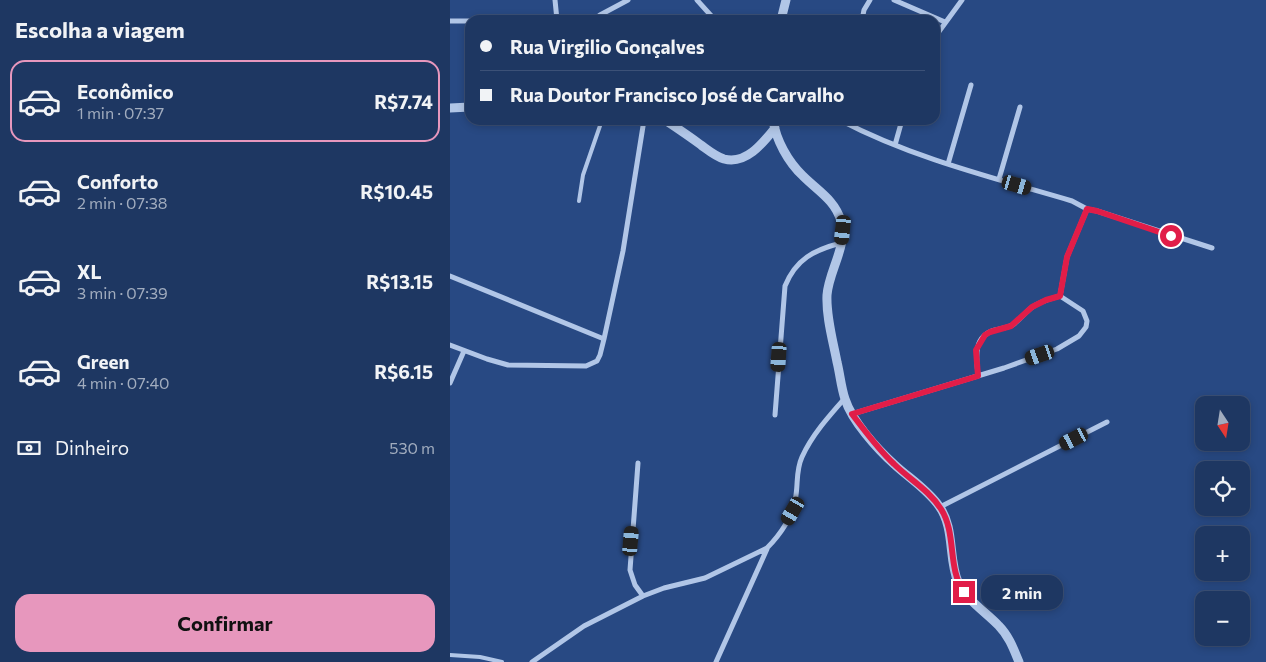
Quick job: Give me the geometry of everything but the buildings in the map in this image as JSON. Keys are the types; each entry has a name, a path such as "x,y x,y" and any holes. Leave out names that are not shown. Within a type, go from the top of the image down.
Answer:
{"street":[{"path":"555,0 556,15"},
{"path":"600,15 628,0"},
{"path":"697,0 710,15"},
{"path":"782,15 786,0"},
{"path":"863,15 870,0"},
{"path":"894,0 929,15"},
{"path":"940,30 962,0"},
{"path":"940,19 946,22"},
{"path":"450,21 465,21"},
{"path":"948,164 971,85"},
{"path":"999,180 1020,106"},
{"path":"450,108 465,108"},
{"path":"450,345 508,364 586,366 597,361 604,339 623,251 643,125"},
{"path":"672,125 716,155 732,160 748,155 766,139 773,125"},
{"path":"774,125 784,149 797,170 833,204 841,222 843,230 841,243 827,294 831,330 844,398 852,414 866,433 940,507 948,525 953,562 961,587 1001,627 1019,662"},
{"path":"852,125 895,145 948,164 1072,201 1087,209 1212,248"},
{"path":"895,145 901,125"},
{"path":"1060,296 1066,262 1087,209"},
{"path":"775,415 783,299 790,275 812,253 824,247 841,243"},
{"path":"450,276 604,339"},
{"path":"852,414 978,376 1004,368 1058,349 1084,332 1088,323 1085,314 1074,304 1060,296 1032,307 1011,326 985,335 976,350 978,376"},
{"path":"450,382 464,351"},
{"path":"716,662 767,548 793,511 797,471 802,456 824,422 844,398"},
{"path":"940,507 1107,422"},
{"path":"638,464 629,560 631,577 643,596"},
{"path":"532,662 584,626 643,596 664,588 705,578 767,548"}],"lane":[{"path":"579,201 585,168 600,125"},
{"path":"450,656 480,657 502,662"}],"route":[{"path":"964,592 958,580 953,562 948,525 940,507 934,499 887,457 852,414 978,376 976,350 980,340 985,335 1011,326 1040,302 1060,296 1067,257 1087,209 1171,236"}]}
